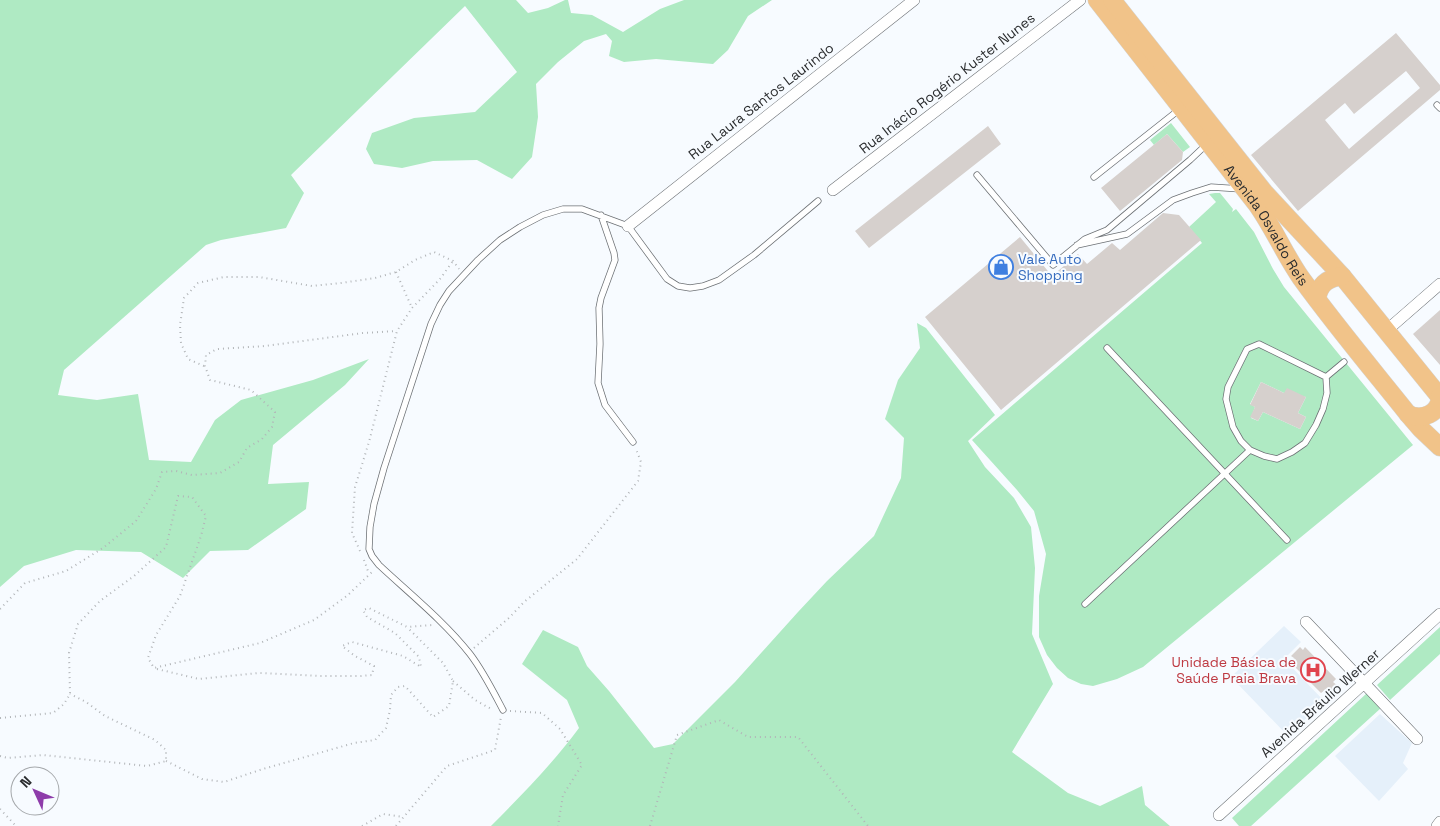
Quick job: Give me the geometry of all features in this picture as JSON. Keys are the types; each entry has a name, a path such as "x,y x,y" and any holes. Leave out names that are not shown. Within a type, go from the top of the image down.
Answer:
{"main road":[{"name":"Avenida Osvaldo Reis","path":"1097,0 1245,189 1269,222 1300,276 1317,299 1408,414 1440,447"},
{"name":"Avenida Osvaldo Reis","path":"1112,0 1264,192 1342,276 1440,397"},
{"path":"1317,299 1318,291 1327,280 1342,276"},
{"path":"1408,414 1414,417 1427,416 1438,405 1440,397"}],"street":[{"name":"Rua Laura Santos Laurindo","path":"628,226 914,0"},
{"name":"Rua Inácio Rogério Kuster Nunes","path":"833,190 1080,0"},
{"path":"1386,331 1440,284"},
{"name":"Avenida Bráulio Werner","path":"1219,815 1440,614"},
{"path":"1306,622 1417,739"},
{"path":"1436,826 1440,822"}],"lane":[{"path":"1094,177 1181,108"},
{"path":"977,175 1053,265 1084,238 1107,230 1209,142"},
{"path":"1075,246 1127,234 1173,200 1192,193 1210,187 1245,189"},
{"path":"503,710 484,675 469,653 443,624 378,565 369,549 374,504 384,468 431,324 440,305 463,275 500,240 543,215 564,209 582,209 628,226 667,279 678,286 690,288 703,286 719,280 754,254 818,201"},
{"path":"601,215 615,260 610,279 601,298 598,383 604,404 633,442"},
{"path":"1100,232 1105,239"},
{"path":"1259,344 1326,377 1327,393 1323,409 1305,443 1277,459 1250,450 1241,441 1233,428 1226,399 1228,387 1247,349 1259,344"},
{"path":"1107,348 1287,540"},
{"path":"1326,377 1344,362"},
{"path":"1085,604 1250,450"}],"path":[{"path":"204,366 188,359 181,343 180,325 184,298 198,283 224,277 259,277 312,286 375,278 396,272 415,260 434,252 453,261 463,275"},
{"path":"369,574 352,533 355,487 369,442 397,331 412,308 440,279 453,261"},
{"path":"396,272 412,308"},
{"path":"0,609 25,583 66,571 103,548 136,521 156,489 162,472 176,470 192,475 220,473 240,462 247,448 262,439 272,426 276,412 251,390 210,380 204,366 206,355 217,349 265,346 363,333 397,331"},
{"path":"469,653 524,602 577,559 638,481 640,462 633,442"},
{"path":"0,718 53,713 64,704 70,694 69,653 78,624 100,601 134,576 166,547 178,496 192,497 206,516 202,536 180,596 156,635 148,658 154,668 198,679 259,673 328,676 372,675 374,666 355,656 342,646 352,642 403,656 421,667 419,657 395,633 367,618 363,610 369,608 407,627 443,663 453,681 476,700 492,710 542,714 560,729 582,765 563,795 558,826"},
{"path":"154,668 260,643 314,620 348,595 378,565"},
{"path":"407,627 443,624"},
{"path":"0,756 8,758 44,755 147,766 166,761 202,779 224,782 345,746 375,740 386,728 391,695 398,687 405,686 433,717 449,706 453,681"},
{"path":"70,694 86,702 105,716 155,740 166,750 166,761"},
{"path":"396,826 447,766 495,750 503,710"},
{"path":"650,826 677,735 718,720 748,737 798,737 868,826"},
{"path":"0,809 16,826"},
{"path":"362,826 383,814 403,817"}],"shaded area":[{"path":"1284,626 1301,642 1284,659 1324,701 1288,736 1231,677"},
{"path":"1380,714 1412,743 1403,763 1408,769 1379,801 1335,756"}],"green space":[{"path":"0,0 516,0 528,13 568,0 571,13 592,15 623,32 660,9 684,0 772,0 748,16 728,50 713,64 656,59 624,62 609,56 612,41 606,34 584,41 558,62 536,84 538,117 532,157 512,179 477,160 433,161 402,168 374,164 366,149 372,133 414,118 475,112 517,72 465,6 291,175 304,193 286,228 221,240 206,245 64,370 58,395 97,400 138,394 149,460 191,462 215,420 241,400 313,380 369,359 345,385 273,445 268,484 309,482 306,509 248,550 210,551 183,578 141,552 76,550 24,566 0,587"},
{"path":"1171,123 1190,147 1183,152 1167,134 1154,145 1150,140"},
{"path":"1220,193 1233,209 1232,212 1236,209 1254,232 1284,287 1413,445 1143,667 1117,679 1093,686 1081,684 1068,678 1057,668 1047,655 1039,637 1039,596 1046,554 1034,511 972,440 1202,243 1189,227 1216,202 1209,194","holes":["1261,382 1284,393 1306,397 1298,413 1306,417 1300,429 1263,412 1258,421 1251,418 1255,407 1250,404"]},
{"path":"917,323 926,328 995,415 968,441 985,467 1014,498 1031,527 1035,568 1032,634 1053,684 1012,752 1068,793 1100,806 1142,786 1145,805 1170,826 491,826 559,754 579,728 567,700 522,664 543,630 578,647 587,666 654,748 673,744 735,682 827,581 874,536 901,478 904,438 885,419 898,380 920,348"},
{"path":"1440,627 1440,654 1390,700 1377,685"},
{"path":"1367,693 1381,708 1251,826 1239,826 1232,818"}],"building":[{"path":"1396,33 1440,85 1440,90 1298,211 1251,155","holes":["1406,71 1420,88 1349,149 1325,120 1345,103 1354,114"]},
{"path":"988,126 1001,144 869,248 855,231"},
{"path":"1167,134 1183,152 1182,160 1120,211 1101,188"},
{"path":"1163,213 1179,215 1201,240 1001,410 925,317 1020,237 1052,276 1078,254 1087,264 1112,243 1120,250"},
{"path":"1440,310 1440,365 1413,334"},
{"path":"1261,382 1284,393 1287,388 1306,397 1298,413 1306,417 1300,429 1263,412 1258,421 1250,417 1255,407 1250,405"},
{"name":"Unidade Básica de Saúde Praia Brava","path":"1300,647 1303,650 1305,647 1336,679 1333,682 1338,686 1329,695 1325,690 1321,693 1290,662 1294,658 1291,656"}],"place":[{"name":"Vale Auto Shopping","path":"1001,267"},
{"name":"Unidade Básica de Saúde Praia Brava","path":"1313,670"}]}
